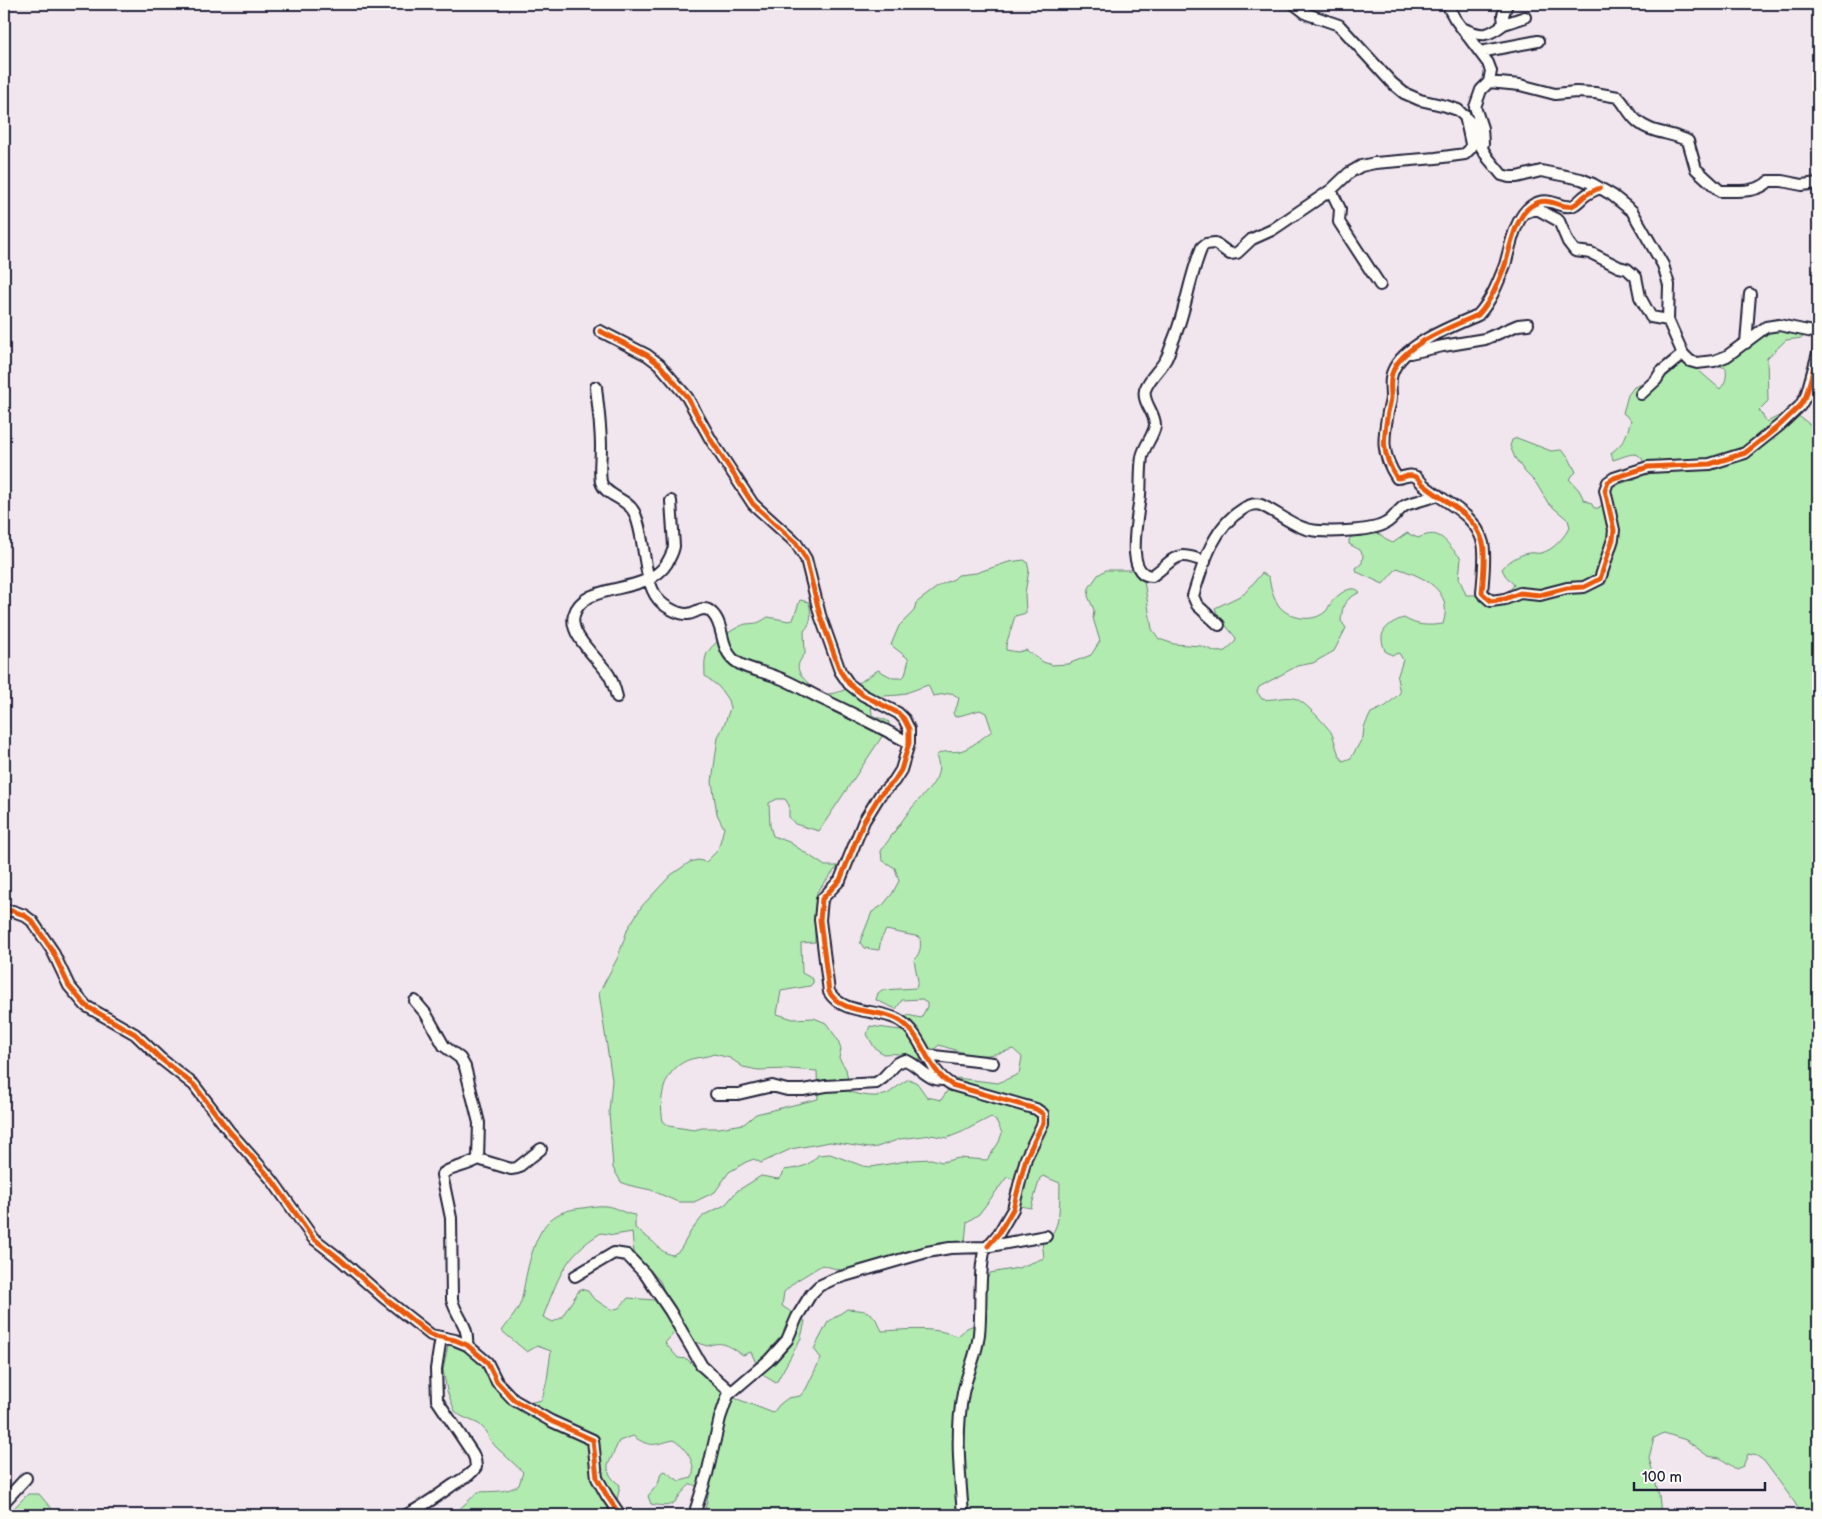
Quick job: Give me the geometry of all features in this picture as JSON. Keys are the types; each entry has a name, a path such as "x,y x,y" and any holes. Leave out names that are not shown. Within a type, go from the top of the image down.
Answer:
{"street":[{"path":"1294,4 1307,14 1339,25 1392,83 1404,93 1420,100 1458,110 1471,124 1483,150 1502,175 1517,177 1541,171 1581,179 1600,188 1632,211 1662,265 1669,285 1668,320 1683,354 1690,361 1697,363 1714,361 1727,356 1766,327 1779,325 1818,333"},
{"path":"1449,4 1450,10 1461,27 1490,67 1489,82 1482,90 1474,107 1482,128 1483,150"},
{"path":"1504,24 1503,15 1507,4"},
{"path":"1461,27 1481,35 1488,34 1504,24 1525,17"},
{"path":"1480,52 1538,41"},
{"path":"1489,82 1520,85 1555,94 1576,92 1618,97 1624,102 1629,113 1638,122 1648,128 1680,136 1688,141 1696,169 1720,191 1756,189 1765,186 1769,181 1782,181 1802,185 1818,183"},
{"path":"1205,562 1183,555 1176,557 1152,576 1146,575 1138,568 1133,548 1140,494 1141,463 1145,448 1155,427 1155,419 1144,393 1151,378 1166,359 1174,341 1202,247 1206,244 1214,243 1230,254 1237,253 1252,239 1272,230 1331,190 1349,173 1361,166 1465,154 1471,144 1465,116"},
{"path":"1600,188 1569,207 1552,201 1534,204 1523,214 1515,230 1495,290 1484,308 1478,315 1420,344 1404,355 1392,371 1391,399 1384,434 1389,466 1397,478 1417,477 1422,484 1471,520 1484,545 1482,593 1491,601 1504,599 1520,593 1540,595 1566,588 1584,587 1600,579 1613,539 1614,530 1606,490 1608,482 1614,478 1648,467 1710,464 1745,453 1800,406 1806,396 1818,353"},
{"path":"1331,190 1339,207 1339,222 1380,285"},
{"path":"1523,214 1534,210 1552,217 1559,221 1568,242 1575,251 1591,253 1627,269 1636,277 1640,297 1651,317 1668,320"},
{"path":"1746,343 1750,294"},
{"path":"1404,355 1485,339 1518,325 1528,324"},
{"path":"600,331 647,355 659,364 687,396 707,433 753,504 796,543 806,559 820,616 840,671 849,684 863,695 898,712 909,729 909,743 901,770 894,781 880,795 864,821 845,872 822,899 820,920 829,992 832,997 851,1008 884,1015 901,1021 914,1035 931,1066 944,1080 970,1090 1036,1109 1043,1114 1043,1123 1026,1158 1013,1209 999,1233 986,1246 981,1270 979,1334 974,1359 963,1393 957,1448 963,1515"},
{"path":"1641,394 1656,380 1660,372 1683,354"},
{"path":"596,387 601,446 601,481 604,488 625,502 633,510 650,580 658,599 664,605 686,614 700,609 713,613 727,651 738,663 778,677 864,718 909,743"},
{"path":"1219,625 1197,605 1193,598 1205,562 1222,526 1241,510 1250,505 1262,506 1296,526 1318,531 1366,529 1380,527 1390,521 1403,507 1438,495"},
{"path":"617,697 609,675 577,634 573,624 574,615 585,599 594,594 650,580 664,567 673,551 670,501"},
{"path":"4,911 24,915 32,921 52,950 69,986 86,1006 135,1034 161,1059 194,1085 230,1132 272,1180 313,1238 431,1334 455,1340 467,1346 487,1362 497,1382 514,1400 551,1422 593,1440 597,1478 620,1515"},
{"path":"415,1001 426,1014 444,1046 460,1058 465,1067 479,1123 478,1159 473,1163 444,1172 442,1176 451,1218 452,1300 456,1311 466,1326 467,1346"},
{"path":"926,1055 993,1063"},
{"path":"716,1094 738,1094 772,1086 787,1090 803,1090 826,1086 876,1083 897,1063 905,1060 931,1077 944,1080"},
{"path":"478,1159 511,1169 517,1168 542,1149"},
{"path":"694,1515 707,1474 726,1399 731,1392 769,1360 786,1340 807,1302 820,1286 834,1279 927,1252 950,1248 986,1246 1046,1236"},
{"path":"575,1276 614,1253 627,1255 656,1289 702,1366 731,1392"},
{"path":"406,1515 436,1499 469,1475 476,1465 473,1454 437,1400 436,1369 441,1338"},
{"path":"4,1502 26,1478"}],"green space":[{"path":"1781,330 1805,335 1802,338 1786,340 1767,358 1768,401 1759,410 1767,422 1789,411 1818,429 1818,1515 1801,1515 1795,1503 1764,1461 1757,1456 1748,1454 1743,1466 1736,1469 1720,1458 1708,1456 1686,1440 1664,1433 1654,1438 1649,1458 1659,1495 1661,1515 704,1515 709,1490 691,1484 672,1505 661,1506 651,1504 648,1496 658,1484 661,1473 665,1471 679,1481 692,1478 692,1462 686,1451 673,1440 648,1444 633,1436 619,1441 608,1465 608,1471 611,1476 620,1485 614,1515 453,1515 478,1492 504,1490 519,1485 523,1472 496,1447 488,1437 487,1432 479,1424 461,1416 455,1411 447,1391 443,1370 448,1345 458,1346 473,1353 519,1405 542,1400 551,1351 537,1346 527,1352 502,1331 521,1302 528,1266 541,1232 554,1217 575,1209 600,1206 635,1215 635,1228 664,1252 673,1255 680,1250 691,1231 704,1215 725,1205 737,1191 761,1176 778,1179 782,1176 784,1170 799,1168 815,1159 818,1155 830,1154 871,1167 912,1160 931,1159 942,1162 959,1158 987,1160 999,1142 1002,1133 997,1122 991,1117 947,1138 931,1135 900,1139 869,1148 830,1142 791,1149 761,1163 754,1159 746,1162 729,1172 715,1192 694,1202 678,1202 651,1190 621,1182 613,1168 609,1112 612,1080 599,993 618,957 628,928 642,906 671,875 690,862 698,860 706,862 718,850 724,828 717,814 712,782 718,737 730,708 728,700 719,687 705,676 705,658 717,642 742,625 757,623 768,617 793,620 800,600 809,602 811,617 804,631 805,654 798,667 801,675 811,686 821,693 828,694 848,689 878,670 893,678 902,678 905,675 909,659 891,645 899,626 914,611 916,603 940,585 954,579 958,575 976,573 1009,562 1024,560 1027,562 1029,570 1025,593 1026,613 1015,616 1006,650 1018,652 1026,650 1043,662 1052,665 1068,664 1091,655 1100,641 1093,618 1094,610 1088,596 1089,588 1098,575 1106,570 1132,570 1144,581 1152,629 1159,639 1174,644 1201,646 1217,652 1225,651 1235,642 1236,638 1218,616 1215,608 1244,594 1262,573 1269,577 1272,592 1279,606 1295,617 1314,618 1326,611 1330,604 1345,591 1353,589 1360,592 1345,603 1341,621 1346,628 1334,651 1313,663 1297,666 1259,687 1257,692 1262,699 1297,699 1314,712 1331,732 1343,761 1351,758 1363,737 1364,727 1371,713 1386,706 1400,693 1397,678 1403,660 1399,653 1392,655 1385,651 1382,635 1386,628 1404,618 1413,623 1423,625 1443,624 1445,612 1444,602 1440,594 1434,587 1417,576 1397,568 1383,584 1357,572 1356,568 1362,563 1363,555 1360,550 1349,544 1351,537 1375,533 1393,543 1407,533 1418,538 1433,534 1438,536 1447,542 1461,558 1459,578 1466,595 1480,595 1489,605 1507,593 1514,585 1505,575 1502,569 1504,566 1522,555 1541,553 1550,549 1562,539 1570,527 1568,520 1548,503 1536,483 1515,458 1510,446 1512,440 1517,438 1551,451 1561,450 1568,456 1576,472 1569,479 1579,490 1584,500 1591,503 1594,508 1599,508 1610,495 1613,486 1635,479 1646,470 1644,462 1638,455 1634,454 1613,460 1611,453 1619,446 1628,431 1631,420 1623,413 1628,395 1634,387 1651,381 1683,357 1720,389 1725,382 1726,374 1726,368 1720,366 1721,362 1766,331","holes":["928,685 933,696 952,693 959,698 953,713 955,717 980,710 986,713 992,731 964,750 944,752 936,756 939,764 938,772 932,786 907,814 881,851 882,860 895,868 899,881 883,905 872,912 860,942 864,948 879,950 881,939 886,930 920,937 920,949 914,960 918,981 916,988 882,990 878,993 876,1000 896,1009 902,1000 922,999 927,1003 927,1007 921,1018 907,1015 900,1030 870,1026 867,1034 874,1047 883,1054 903,1054 922,1061 939,1045 976,1055 992,1054 1013,1049 1022,1057 1019,1074 998,1083 956,1078 941,1100 927,1097 917,1083 909,1079 885,1095 870,1096 850,1092 846,1069 839,1058 841,1049 838,1040 826,1023 814,1018 793,1019 777,1014 781,991 810,986 813,983 813,979 802,973 801,943 815,942 817,892 838,866 825,866 789,842 773,836 770,826 769,803 777,799 785,799 789,805 789,817 795,824 819,831 889,726 889,722 872,715 871,706 883,696 900,695","711,1055 730,1058 743,1067 758,1070 789,1069 817,1071 818,1099 756,1114 744,1124 694,1130 669,1126 663,1121 662,1111 663,1093 669,1076 682,1063","1043,1176 1060,1183 1057,1224 1054,1232 1042,1241 1044,1258 1018,1268 990,1273 985,1283 979,1323 967,1328 958,1336 942,1331 882,1331 873,1315 866,1311 847,1309 828,1322 814,1349 821,1358 806,1389 800,1396 788,1398 773,1413 722,1394 687,1359 678,1358 665,1343 674,1333 680,1336 687,1346 696,1342 707,1346 722,1344 743,1355 751,1352 761,1374 776,1383 801,1338 805,1321 782,1306 784,1292 796,1281 822,1265 844,1271 911,1251 965,1241 967,1222 979,1214 1007,1177 1026,1183 1020,1206 1031,1208 1040,1178","632,1232 634,1253 660,1281 666,1296 655,1300 628,1298 619,1308 611,1310 593,1298 588,1291 580,1289 561,1318 553,1322 543,1317 558,1280 570,1259 588,1241 601,1233 614,1235"]},
{"path":"28,1494 39,1494 57,1515 15,1515 14,1508"}],"cycle path":[{"path":"1600,188 1571,206 1562,206 1543,201 1525,211 1517,225 1500,278 1483,310 1478,315 1443,330 1418,344 1399,361 1392,374 1391,399 1384,438 1388,461 1397,478 1414,476 1458,509 1473,524 1479,533 1484,548 1482,593 1491,601 1505,599 1520,593 1540,595 1567,588 1584,587 1600,579 1613,539 1614,530 1605,490 1608,482 1614,478 1648,467 1710,464 1745,453 1800,406 1806,396 1818,353"},
{"path":"600,331 647,355 659,364 687,397 711,440 753,504 796,543 806,559 820,615 840,671 849,684 863,695 898,713 904,719 909,729 909,743 901,770 894,781 880,795 864,821 840,880 822,899 820,920 829,992 835,1000 843,1005 891,1016 907,1026 936,1070 952,1085 1036,1109 1043,1114 1043,1123 1026,1158 1013,1209 999,1233 988,1246"},
{"path":"4,911 13,911 24,915 32,921 52,950 69,986 86,1006 135,1034 161,1059 194,1085 229,1131 272,1180 313,1238 431,1335 455,1340 467,1345 487,1362 497,1382 514,1400 551,1421 593,1440 597,1478 620,1515"}]}
